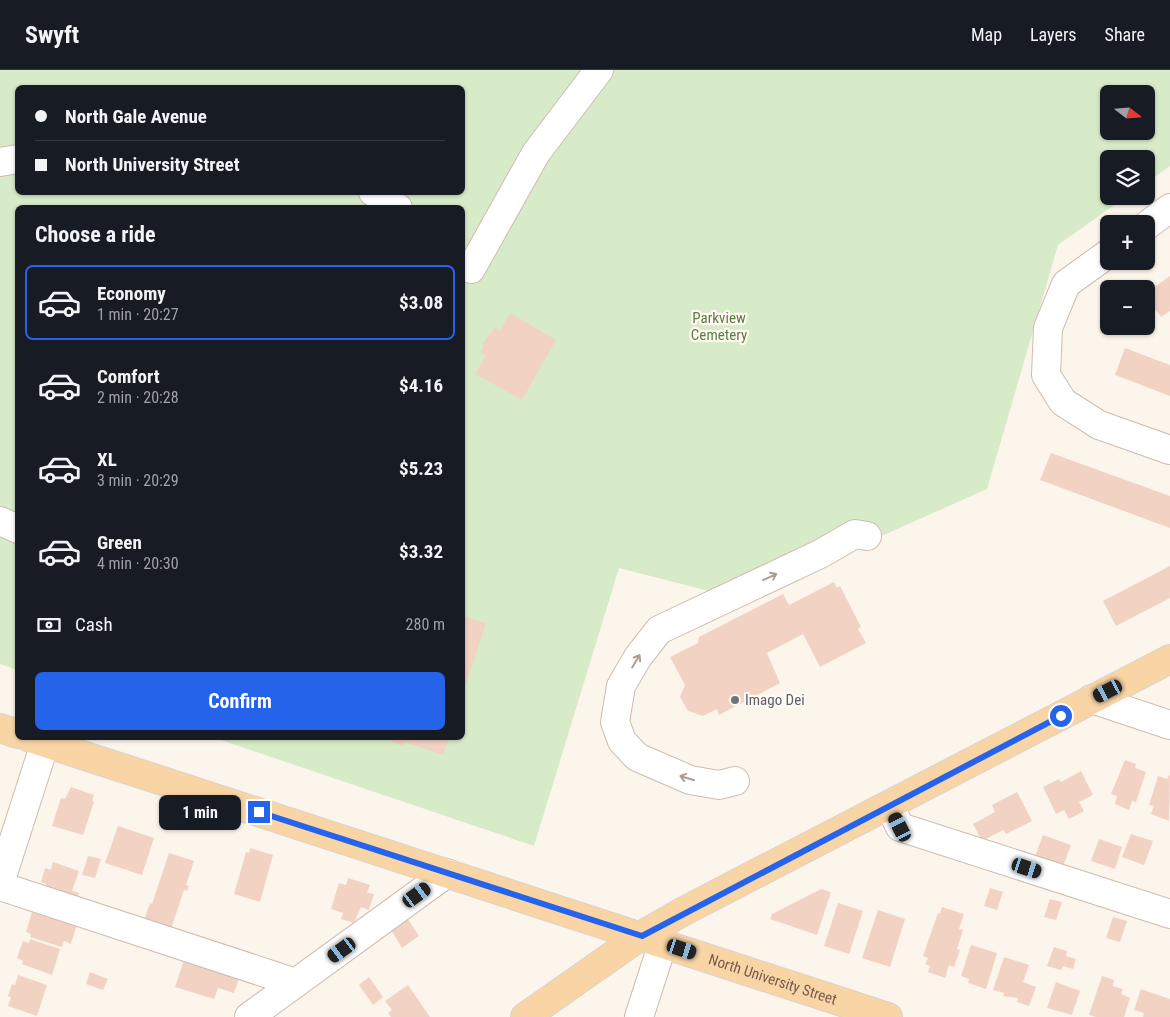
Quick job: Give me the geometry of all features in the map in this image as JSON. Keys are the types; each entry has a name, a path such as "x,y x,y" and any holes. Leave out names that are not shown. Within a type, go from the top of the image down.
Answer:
{"main road":[{"path":"525,1017 652,939 889,805 1170,659"},
{"name":"North University Street","path":"38,740 888,1017"}],"street":[{"path":"465,270 536,153 600,70"},
{"path":"0,162 15,160"},
{"path":"378,195 393,205"},
{"path":"1155,219 1170,208"},
{"path":"1100,259 1066,284 1048,328 1046,374 1063,402 1099,425 1170,450"},
{"path":"0,521 15,528"},
{"path":"735,781 719,785 690,780 637,758 622,741 615,722 622,686 638,657 659,630 820,554 855,534 867,536"},
{"path":"1092,699 1170,725"},
{"path":"15,740 0,885 296,983"},
{"path":"889,805 900,827 1170,914"},
{"path":"249,1017 447,873"},
{"path":"639,1017 652,939"}],"green space":[{"name":"Parkview Cemetery","path":"0,70 1170,70 1170,166 1155,177 1155,150 1100,150 1100,205 1114,205 1058,245 987,489 740,599 619,568 534,846 221,740 465,740 465,205 15,205 15,669 0,664"}],"building":[{"path":"1170,276 1170,311 1161,317 1155,309 1155,287"},
{"path":"510,313 556,340 522,400 475,374 486,355 480,352 484,346 482,344 495,327 500,331"},
{"path":"1125,348 1170,365 1170,396 1115,375"},
{"path":"1051,453 1170,496 1170,528 1040,480"},
{"path":"1170,566 1170,598 1116,626 1103,601"},
{"path":"834,582 837,588 840,586 861,627 858,629 866,643 820,667 803,634 767,653 780,683 719,715 717,709 703,716 688,711 680,697 685,685 670,657 698,643 699,637 783,594 789,605"},
{"path":"465,617 486,623 465,688"},
{"path":"392,740 448,740 443,755 405,742 404,746 391,742"},
{"path":"1125,760 1136,764 1135,768 1146,772 1136,802 1132,801 1129,810 1115,804 1117,796 1111,794"},
{"path":"1081,771 1093,795 1079,802 1084,811 1069,819 1064,810 1056,814 1043,787 1059,779 1061,782"},
{"path":"1169,775 1169,821 1151,814 1154,806 1149,805 1158,776 1167,779"},
{"path":"71,787 94,795 92,801 94,802 83,835 52,826 61,798 65,799"},
{"path":"1017,792 1032,821 1006,834 1003,830 982,841 973,824 995,812 992,805"},
{"path":"118,826 154,838 142,875 105,863"},
{"path":"1131,834 1153,841 1144,865 1122,857"},
{"path":"1043,835 1071,845 1062,869 1034,859"},
{"path":"1099,839 1122,847 1115,869 1091,861"},
{"path":"250,848 273,855 260,902 234,894 246,852 249,853"},
{"path":"169,853 194,861 186,885 189,886 187,891 184,890 169,935 142,926 150,903 152,904"},
{"path":"88,856 101,859 95,878 82,875"},
{"path":"53,862 79,871 72,891 79,893 76,903 44,892 46,884 41,882 45,868 51,870"},
{"path":"348,878 370,885 367,893 374,894 369,910 361,907 354,923 341,919 343,913 331,909 339,883 346,885"},
{"path":"990,888 1003,892 997,910 984,906"},
{"path":"821,889 831,892 817,935 770,919 772,914"},
{"path":"1050,899 1062,902 1056,920 1044,917"},
{"path":"838,903 863,911 849,954 824,946"},
{"path":"942,907 964,914 959,929 963,930 957,949 960,950 954,967 949,965 945,978 928,972 930,966 925,964 928,958 923,956 938,913 940,914"},
{"path":"878,910 905,919 890,967 862,958"},
{"path":"38,911 77,924 71,944 64,941 62,947 30,937 31,934 26,932 32,912 37,914"},
{"path":"1113,917 1127,921 1120,942 1106,938"},
{"path":"408,919 419,936 402,948 391,930"},
{"path":"30,939 60,949 52,975 22,964 23,961 17,958 23,941 29,943"},
{"path":"971,945 997,953 986,989 968,983 969,979 961,976"},
{"path":"1054,947 1067,951 1066,956 1076,959 1073,969 1063,966 1061,970 1047,966"},
{"path":"1004,957 1029,965 1023,982 1036,987 1029,1006 1017,1002 1018,998 1003,996 1004,993 993,990"},
{"path":"184,960 239,978 234,993 218,988 214,999 175,987"},
{"path":"90,972 108,979 103,990 86,984"},
{"path":"18,975 47,985 37,1016 8,1006 11,997 8,996 12,984 15,985"},
{"path":"1102,976 1114,980 1113,986 1123,989 1121,994 1130,998 1124,1017 1096,1017 1089,1015"},
{"path":"369,977 383,997 373,1005 359,985"},
{"path":"1056,982 1080,991 1072,1015 1047,1008"},
{"path":"408,985 430,1017 391,1017 388,1013 392,1010 385,1001"},
{"path":"1141,989 1170,999 1170,1017 1143,1017 1144,1013 1134,1010"}],"place":[{"name":"Imago Dei","path":"735,700"}],"route":[{"path":"259,812 642,936 684,912 1061,716"}]}
